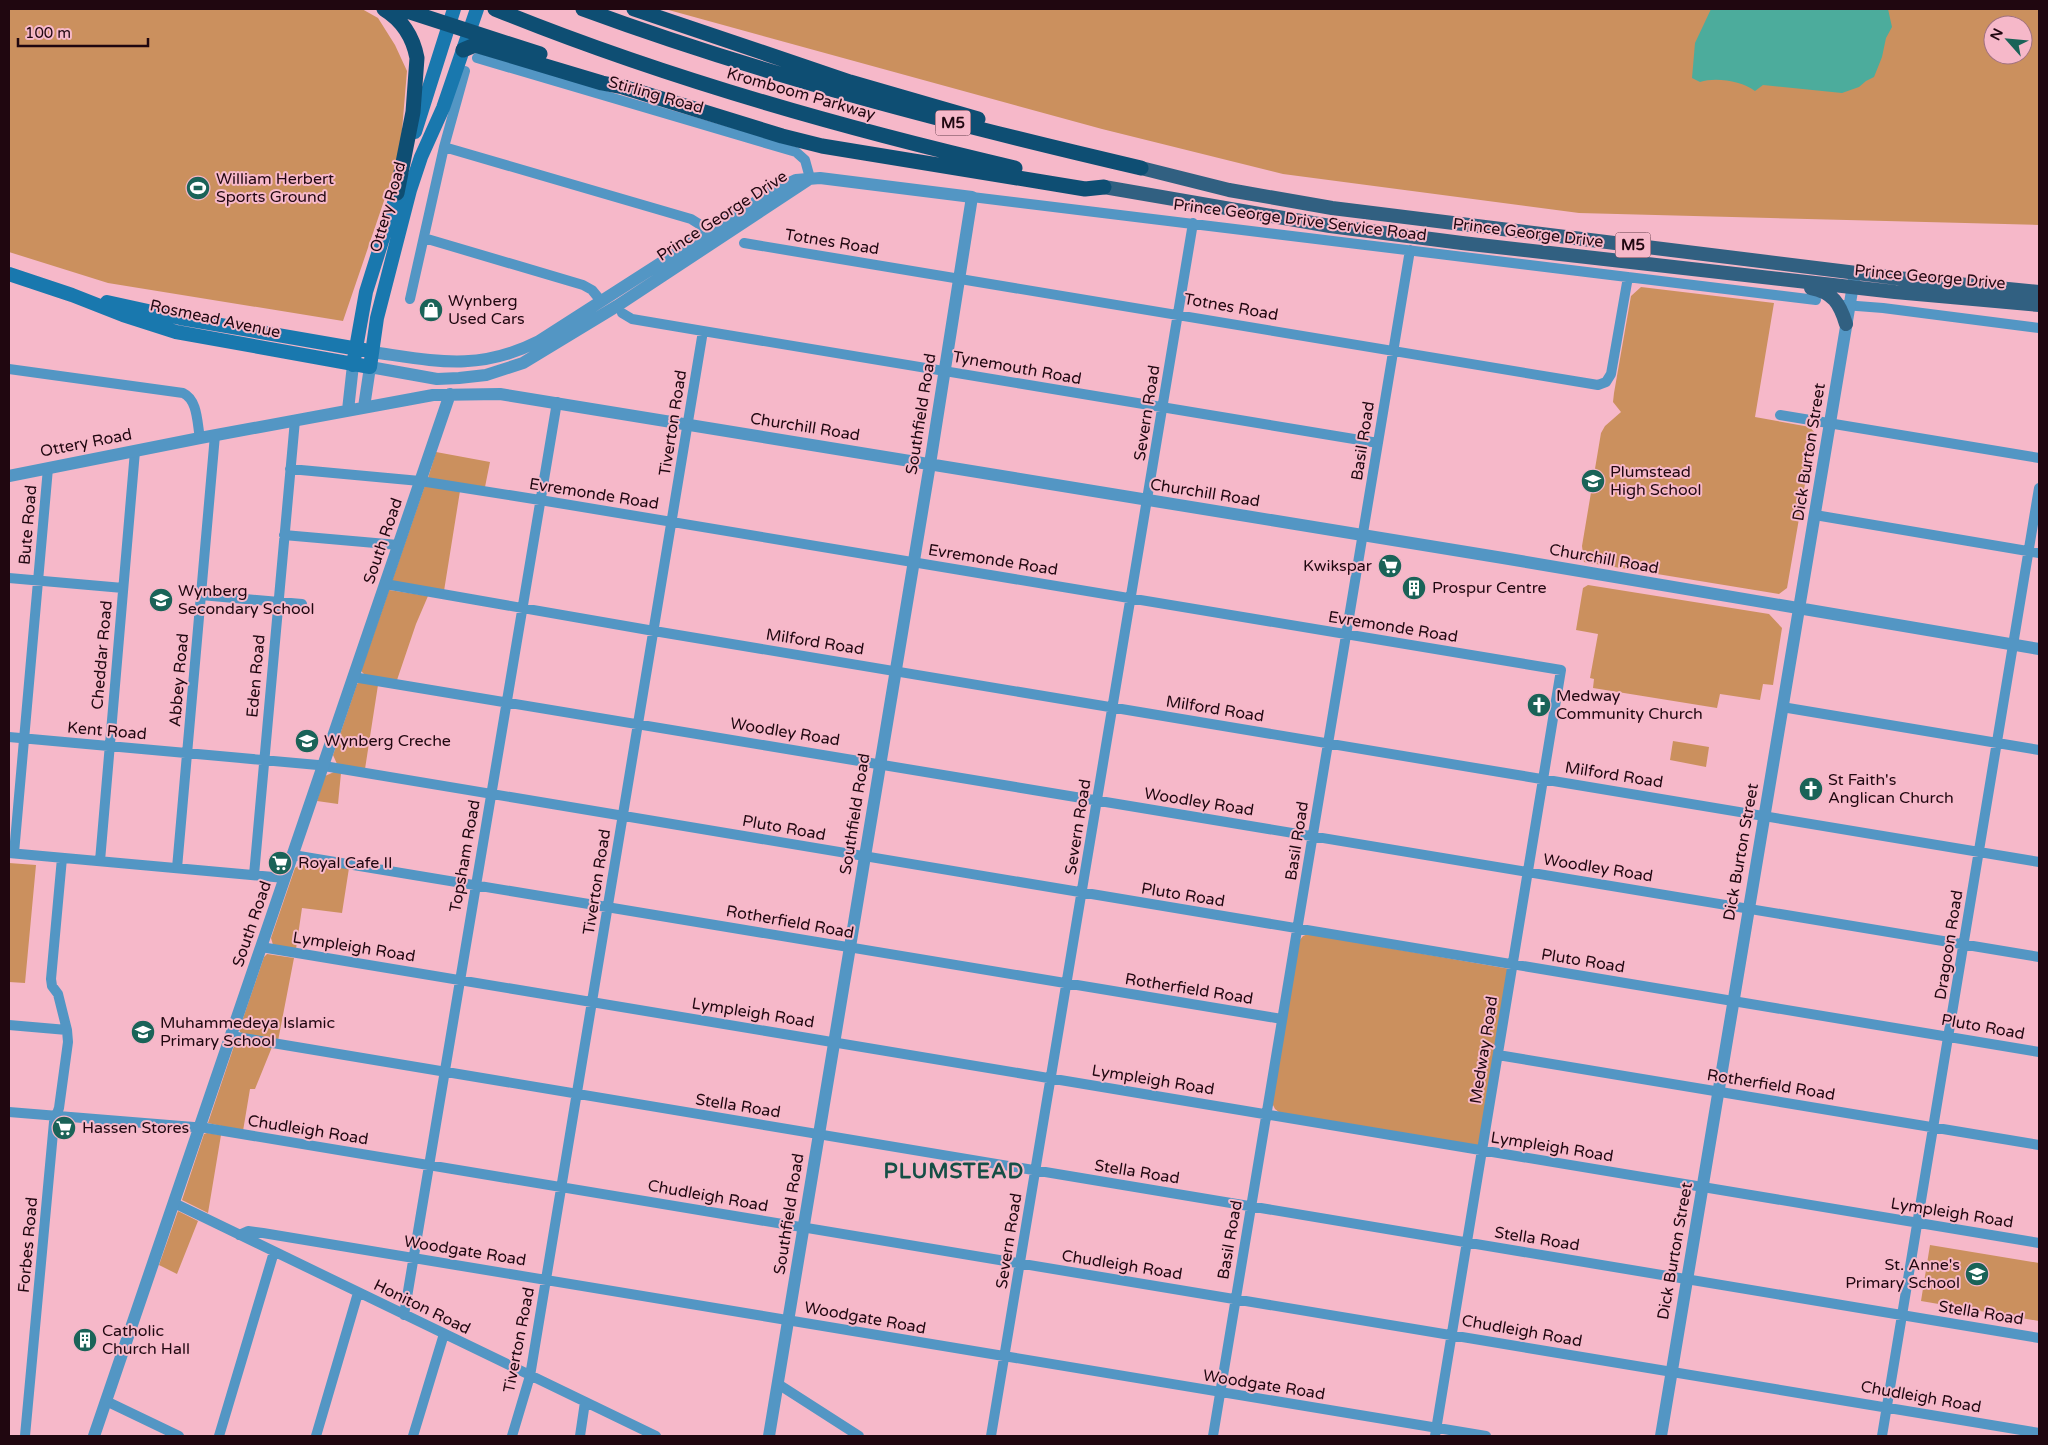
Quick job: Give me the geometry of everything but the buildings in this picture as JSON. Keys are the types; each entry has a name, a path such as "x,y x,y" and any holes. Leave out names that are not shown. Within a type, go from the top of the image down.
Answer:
{"highway":[{"path":"384,9 396,17 406,28 412,40 417,58 413,112 397,193"},
{"path":"401,9 451,16 470,30 586,70 623,86 782,136 822,146 1085,189 1104,187"},
{"name":"Kromboom Parkway","path":"583,9 701,50 842,93 971,128 1141,168"},
{"path":"634,9 850,82 1071,144 1141,168"},
{"name":"Kromboom Parkway","path":"498,10 653,67 790,110 957,155 1104,187"},
{"path":"463,50 475,44 602,83 623,86"}],"main road":[{"name":"Ottery Road","path":"370,367 382,296 417,166 443,108 477,9"},
{"name":"Ottery Road","path":"353,365 366,292 451,16"},
{"name":"Prince George Drive","path":"1141,168 1229,190 1332,208 1855,272 2039,292"},
{"name":"Prince George Drive","path":"1104,187 1330,226 1751,276 2039,305"},
{"name":"Rosmead Avenue","path":"9,274 176,332 370,367"},
{"path":"1751,276 1819,290 1833,297 1845,305 1846,324"},
{"name":"Rosmead Avenue","path":"72,295 180,318 372,352"}],"street":[{"name":"Stirling Road","path":"477,58 796,152 805,160 810,178"},
{"path":"410,298 444,147 465,71"},
{"path":"444,147 690,219 699,224 707,233"},
{"name":"Prince George Drive","path":"372,352 453,363 495,358 524,349 790,182 802,178 810,178"},
{"name":"Prince George Drive","path":"370,367 437,378 459,378 486,375 523,363 617,306 810,178"},
{"name":"Prince George Drive Service Road","path":"810,178 1816,300"},
{"name":"Southfield Road","path":"769,1436 914,562 972,197"},
{"name":"Severn Road","path":"991,1436 1193,223"},
{"path":"424,238 583,285 592,290 602,301"},
{"name":"Totnes Road","path":"744,243 1601,384 1606,382 1611,374 1628,277"},
{"name":"Basil Road","path":"1213,1436 1410,250"},
{"path":"1855,272 1853,287 1845,305 2039,328"},
{"name":"Tynemouth Road","path":"622,313 632,319 1378,443"},
{"name":"Dick Burton Street","path":"1661,1436 1846,324"},
{"name":"Tiverton Road","path":"512,1436 530,1376 703,331"},
{"name":"Ottery Road","path":"348,410 353,365"},
{"name":"Ottery Road","path":"9,476 364,407 370,367"},
{"path":"9,369 183,393 193,401 200,438"},
{"name":"Churchill Road","path":"364,407 433,395 450,394 500,394 557,402 2039,648"},
{"name":"South Road","path":"94,1436 450,394"},
{"name":"Topsham Road","path":"404,1315 557,402"},
{"path":"1780,415 2039,458"},
{"name":"Eden Road","path":"254,875 295,420"},
{"name":"Abbey Road","path":"177,868 215,435"},
{"name":"Cheddar Road","path":"100,861 135,451"},
{"name":"Bute Road","path":"11,853 24,738 48,468"},
{"name":"Evremonde Road","path":"290,469 420,481 1562,670"},
{"name":"Dragoon Road","path":"1882,1436 2014,644 2034,552 2039,488"},
{"path":"1815,516 2034,552"},
{"path":"284,534 398,545"},
{"path":"9,578 123,588"},
{"name":"Milford Road","path":"385,584 654,631 2039,862"},
{"path":"201,595 302,604"},
{"name":"Medway Road","path":"1435,1432 1562,670"},
{"name":"Woodley Road","path":"354,677 2039,957"},
{"path":"1782,707 2039,750"},
{"name":"Kent Road","path":"9,737 323,766"},
{"name":"Pluto Road","path":"323,766 2039,1052"},
{"path":"11,853 285,878"},
{"name":"Rotherfield Road","path":"293,855 1282,1019"},
{"name":"Forbes Road","path":"26,1436 54,1122 67,1055 67,1030 58,994 52,986 51,979 62,858"},
{"name":"Lympleigh Road","path":"262,947 2039,1243"},
{"path":"9,1025 67,1030"},
{"name":"Stella Road","path":"231,1036 2039,1338"},
{"name":"Rotherfield Road","path":"1498,1055 2039,1145"},
{"name":"Chudleigh Road","path":"9,1112 200,1128 562,1186 2039,1432"},
{"name":"Honiton Road","path":"174,1203 656,1436"},
{"name":"Woodgate Road","path":"239,1235 248,1231 1220,1393 1435,1432 1486,1436"},
{"path":"219,1436 274,1252"},
{"path":"316,1436 358,1293"},
{"path":"413,1436 444,1334"},
{"path":"778,1384 859,1436"},
{"path":"106,1401 178,1436"},
{"path":"580,1436 585,1402"}],"shaded area":[{"name":"William Herbert Sports Ground","path":"9,9 362,9 378,18 395,45 407,71 400,154 343,321 108,283 9,252"},
{"path":"665,9 2039,9 2039,225 1579,213 1283,174 1102,129"},
{"path":"1711,9 1888,9 1892,27 1886,38 1882,57 1874,77 1859,87 1842,93 1763,85 1755,91 1729,81 1714,80 1700,82 1692,78 1695,43"},
{"path":"1641,287 1774,303 1755,417 1810,427 1814,432 1787,588 1779,594 1584,562 1582,546 1601,433 1605,426 1621,412 1613,402 1614,393 1631,296"},
{"path":"436,452 490,462 485,487 428,478"},
{"path":"425,485 460,491 444,591 392,581"},
{"path":"1588,585 1769,614 1782,628 1773,685 1763,684 1760,700 1720,694 1717,708 1593,688 1594,679 1590,678 1598,634 1576,630 1583,588"},
{"path":"389,590 428,596 416,624 397,680 365,675 361,671"},
{"path":"360,682 378,685 365,769 337,764 333,755 357,684"},
{"path":"1673,741 1709,747 1706,767 1670,760"},
{"path":"334,772 341,773 338,804 317,801 325,776"},
{"path":"303,860 349,868 342,913 302,908 296,949 273,945 271,938 295,868"},
{"path":"9,863 36,865 25,983 9,982"},
{"path":"1308,934 1510,969 1481,1146 1280,1113 1275,1109 1272,1103 1299,941"},
{"path":"267,954 294,958 278,1041 241,1033 239,1030 264,957"},
{"path":"235,1043 272,1047 255,1089 250,1089 243,1131 208,1123"},
{"path":"204,1134 221,1135 208,1213 182,1200"},
{"path":"178,1211 198,1221 177,1274 159,1265"},
{"name":"St. Anne's Primary School","path":"1930,1245 2039,1263 2039,1321 1921,1301"}],"place":[{"name":"William Herbert Sports Ground","path":"198,188"},
{"name":"Wynberg Used Cars","path":"431,310"},
{"name":"Plumstead High School","path":"1593,481"},
{"name":"Kwikspar","path":"1390,566"},
{"name":"Prospur Centre","path":"1414,588"},
{"name":"Wynberg Secondary School","path":"161,600"},
{"name":"Medway Community Church","path":"1539,705"},
{"name":"Wynberg Creche","path":"307,741"},
{"name":"St Faith's Anglican Church","path":"1811,789"},
{"name":"Royal Cafe II","path":"280,863"},
{"name":"Muhammedeya Islamic Primary School","path":"143,1032"},
{"name":"Hassen Stores","path":"64,1128"},
{"name":"St. Anne's Primary School","path":"1977,1274"},
{"name":"Catholic Church Hall","path":"85,1340"}],"district":[{"name":"PLUMSTEAD","path":"954,1171"}]}
